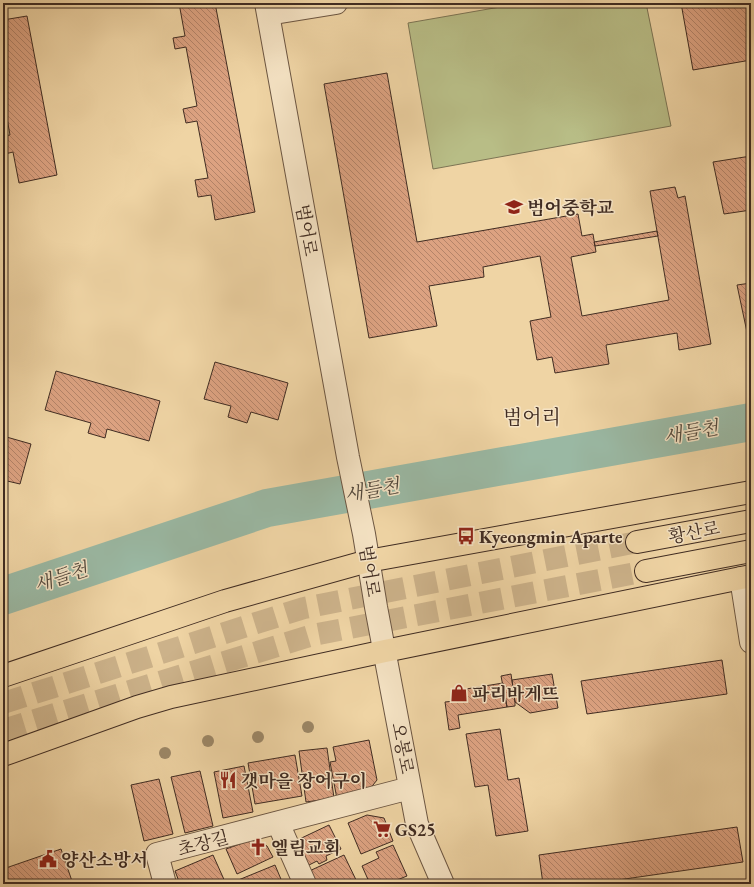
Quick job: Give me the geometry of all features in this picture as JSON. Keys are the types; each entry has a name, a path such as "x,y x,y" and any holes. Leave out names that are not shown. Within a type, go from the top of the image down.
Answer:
{"main road":[{"path":"3,676 224,601 368,561 751,492"},
{"name":"황산로","path":"637,542 751,521"},
{"name":"황산로","path":"646,571 751,551"},
{"path":"3,755 137,707 171,697 385,651 746,578"}],"street":[{"path":"267,9 336,3"},
{"name":"범어로","path":"267,9 348,457 364,534 376,607"},
{"path":"746,578 751,642"},
{"name":"오봉로","path":"376,607 417,824 443,884"},
{"name":"초장길","path":"165,884 157,854 410,788"},
{"path":"278,823 305,884"}],"green space":[{"path":"523,3 646,3 671,126 433,169 408,23"}],"building":[{"path":"179,3 215,3 255,212 215,220 211,195 198,197 195,180 208,178 197,121 186,123 183,109 197,106 186,47 175,49 173,38 185,36"},
{"path":"681,3 751,3 751,60 693,70"},
{"path":"27,16 57,175 19,183 13,152 5,154 3,145 3,136 10,135 3,96 3,20"},
{"path":"387,73 417,242 578,214 582,236 593,234 596,252 571,257 582,316 669,300 650,191 675,187 678,198 685,196 711,344 679,350 677,333 606,345 609,364 555,373 552,357 537,360 530,321 551,317 540,256 483,267 484,277 429,286 437,326 369,338 324,84"},
{"path":"751,156 751,210 724,214 713,162"},
{"path":"657,231 658,236 595,246 594,242"},
{"path":"751,283 751,336 748,337 737,285"},
{"path":"215,362 288,383 278,420 251,412 247,423 228,417 231,406 204,399"},
{"path":"56,371 160,401 149,441 107,429 105,438 88,433 91,423 45,410"},
{"path":"3,436 31,444 20,484 3,480"},
{"path":"722,660 727,694 587,714 581,681"},
{"path":"511,674 515,706 507,707 501,676"},
{"path":"552,674 558,708 530,713 515,702 512,680"},
{"path":"503,683 507,707 458,715 460,728 449,730 445,702 455,701 454,691"},
{"path":"500,729 508,780 519,778 528,831 496,836 488,785 475,787 466,734"},
{"path":"369,740 377,780 369,790 337,799 330,762 336,761 333,747"},
{"path":"327,748 334,798 306,802 299,751"},
{"path":"295,755 302,796 255,804 248,763"},
{"path":"244,766 253,812 223,818 214,772"},
{"path":"200,771 213,826 185,833 171,777"},
{"path":"159,779 173,834 144,841 131,785"},
{"path":"367,815 384,818 393,841 361,854 348,823"},
{"path":"329,825 341,849 326,856 327,860 319,864 317,861 303,868 291,843"},
{"path":"737,827 743,862 590,884 543,884 539,855"},
{"path":"254,839 267,846 273,857 237,874 226,849"},
{"path":"393,845 407,876 387,884 370,884 362,866 379,858 376,852"},
{"name":"양산소방서","path":"61,849 73,884 3,884 3,869"},
{"path":"213,855 226,884 180,884 175,871"},
{"path":"344,855 358,884 310,884 305,873"},
{"path":"275,865 283,884 237,884 236,881"}],"waterway":[{"name":"새들천","path":"3,596 267,508 751,422"}],"tunnel":[{"path":"3,703 304,608 637,542"},
{"path":"3,730 313,635 646,571"}],"place":[{"name":"범어중학교","path":"514,207"},
{"name":"Kyeongmin Aparte","path":"466,536"},
{"name":"파리바게뜨","path":"459,693"},
{"name":"갯마을 장어구이","path":"228,780"},
{"name":"GS25","path":"382,829"},
{"name":"엘림교회","path":"258,847"},
{"name":"양산소방서","path":"48,859"}],"district":[{"name":"범어리","path":"532,417"}]}
